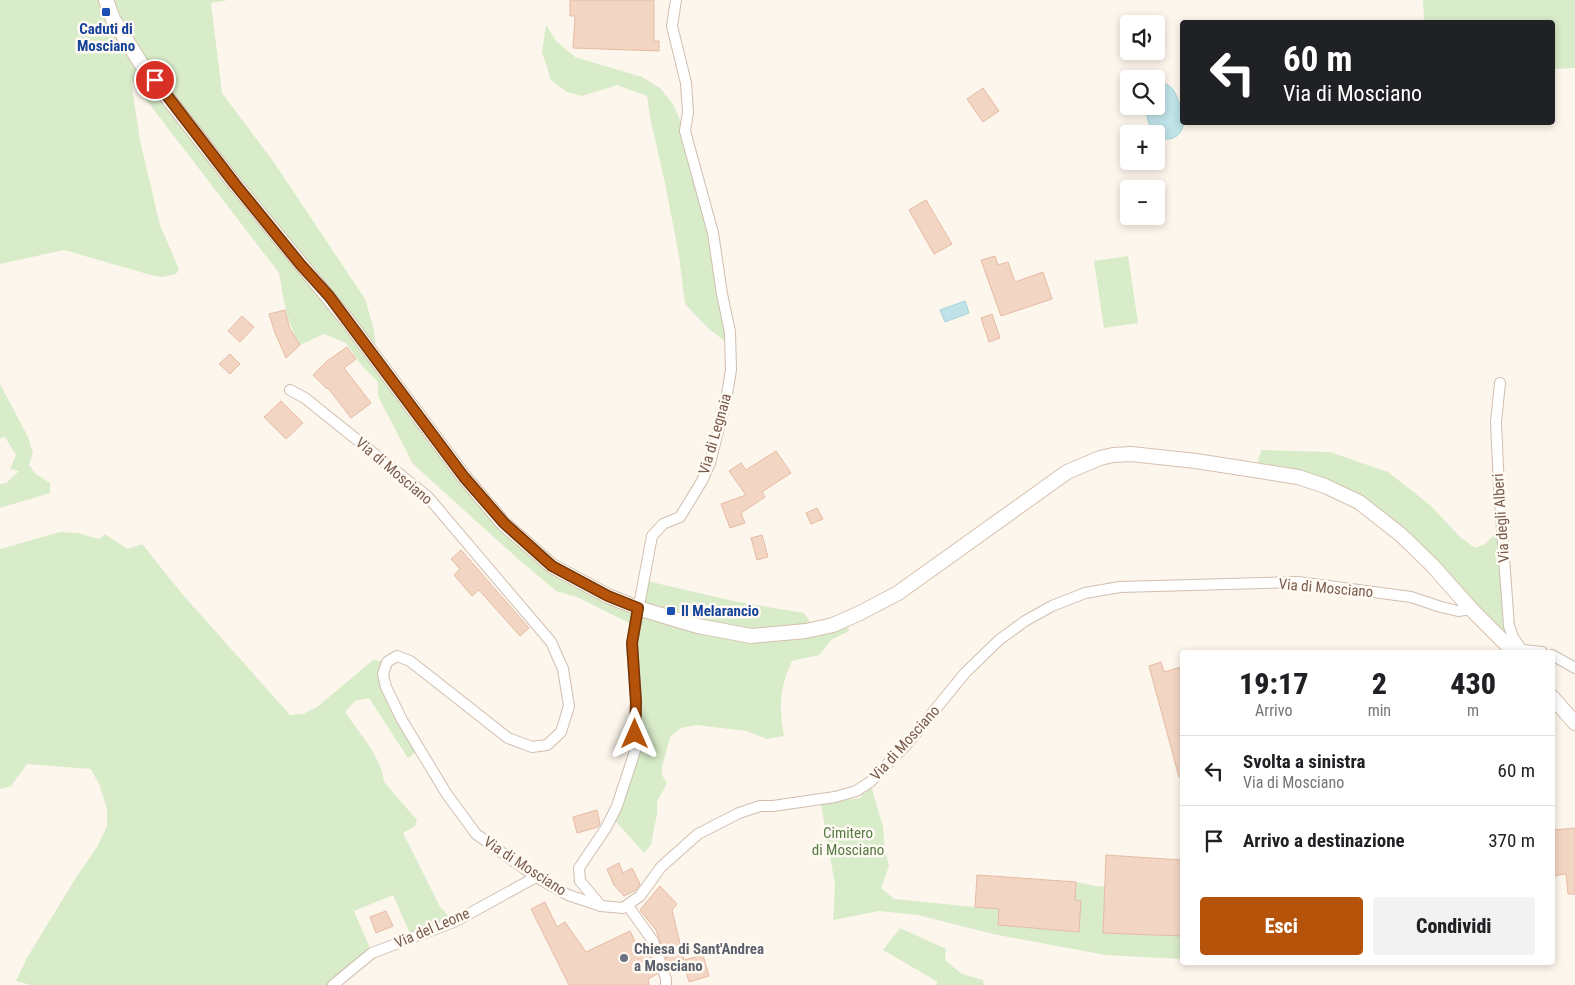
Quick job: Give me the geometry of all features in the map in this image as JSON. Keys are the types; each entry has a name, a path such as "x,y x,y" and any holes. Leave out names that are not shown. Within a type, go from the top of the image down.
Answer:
{"main road":[{"path":"106,0 113,19 142,65 235,184 301,265 329,296 464,477 504,523 552,566 608,596 638,608 698,626 751,636 806,632 833,625 898,593 1067,472 1100,458 1131,454 1196,461 1298,477 1325,486 1359,502 1401,535 1432,565 1470,609 1515,650"},
{"path":"1555,700 1575,723"}],"street":[{"name":"Via di Legnaia","path":"601,906 580,881 579,868 606,828 617,806 635,750 636,702 632,643 652,536 664,524 680,517 702,481 710,463 726,400 731,370 730,332 713,233 685,131 688,112 686,83 672,26 676,0"},
{"name":"Via degli Alberi","path":"1500,383 1496,422 1497,450 1508,626 1513,637 1515,650"},
{"name":"Via di Mosciano","path":"290,390 305,398 428,497 551,642 563,669 568,706 561,732 547,745 532,748 508,738 426,673 404,659 397,656 387,662 383,674 386,687 402,720 446,793 476,834 536,877 568,895 601,906 623,908 628,906 640,896 661,867 698,834 738,813 760,806 773,806 835,797 856,791 870,782 907,744 965,673 999,640 1025,621 1045,610 1085,593 1120,587 1298,582 1411,597 1458,611 1470,609"},
{"path":"1555,657 1575,668"},
{"name":"Via del Leone","path":"333,985 372,953 454,922 536,877"},
{"path":"628,906 653,942 666,979 666,985"}],"green space":[{"path":"0,0 228,0 211,3 222,93 275,164 365,299 374,329 377,360 464,477 552,566 638,608 643,580 733,601 804,613 815,629 846,619 849,631 831,640 819,655 792,661 781,698 784,736 767,739 747,731 696,725 681,728 670,737 662,767 662,775 667,783 657,802 657,814 651,845 644,853 612,817 635,751 635,626 577,597 556,591 413,464 378,396 378,382 362,366 346,343 324,334 300,345 289,319 279,273 131,80 140,141 160,225 179,269 176,274 162,277 151,275 64,250 0,264"},
{"path":"1423,0 1575,0 1575,68 1555,69 1555,20 1424,20"},
{"path":"546,25 556,41 575,57 642,77 660,88 673,104 685,131 713,233 730,345 709,329 685,304 679,256 647,96 617,85 582,96 567,92 551,80 542,52"},
{"path":"1128,256 1138,323 1104,328 1094,261"},
{"path":"0,384 28,437 33,453 29,465 36,474 50,483 50,493 0,508 0,484 6,483 19,471 10,469 16,455 5,437 0,438"},
{"path":"1261,450 1330,452 1388,472 1430,505 1460,537 1475,548 1485,544 1502,527 1509,626 1521,649 1359,502 1256,470"},
{"path":"60,532 78,533 99,539 105,534 127,549 142,544 183,595 290,715 303,714 317,707 373,660 387,662 383,674 420,749 408,758 369,698 355,701 345,712 374,754 379,763 384,782 417,820 415,826 403,833 440,907 454,922 412,938 393,895 354,911 372,953 333,985 31,985 16,981 27,958 75,879 97,847 107,826 107,809 100,786 91,769 27,764 11,786 0,789 0,549"},
{"name":"Cimitero di Mosciano","path":"870,782 883,827 885,850 889,866 881,888 894,899 1080,915 1081,901 1075,900 1076,882 1096,886 1180,891 1180,899 1105,895 1103,933 1180,936 1180,959 1105,955 993,934 918,915 879,911 833,920 835,885 821,804 860,798"},
{"path":"900,928 946,949 945,960 962,974 983,980 984,985 936,985 938,982 883,950"}],"water":[{"path":"1165,84 1171,87 1180,107 1180,125 1183,125 1181,131 1174,138 1165,139 1165,125 1150,125 1147,115 1165,115"},
{"path":"965,301 969,313 945,322 940,310"}],"building":[{"path":"570,0 654,0 654,41 659,41 659,51 573,48 575,16 570,16"},
{"path":"983,88 999,111 983,122 967,99"},
{"path":"926,200 952,244 934,254 909,210"},
{"path":"995,256 998,265 1008,262 1015,282 1043,272 1052,299 1001,316 981,260"},
{"path":"285,310 290,329 300,345 286,358 269,314"},
{"path":"992,314 1000,338 989,342 981,318"},
{"path":"242,316 254,327 240,342 228,331"},
{"path":"347,347 356,359 344,368 371,403 351,418 328,388 313,375 327,361"},
{"path":"230,354 240,364 230,374 219,364"},
{"path":"281,401 303,423 286,439 264,417"},
{"path":"776,451 791,473 762,492 765,497 741,513 745,523 730,528 721,504 746,495 729,471 741,463 746,470"},
{"path":"817,508 823,519 811,524 806,513"},
{"path":"762,535 768,557 757,560 751,538"},
{"path":"461,550 529,628 520,636 479,590 472,596 454,575 460,569 451,559"},
{"path":"1161,662 1164,672 1180,667 1180,777 1179,777 1149,666"},
{"path":"597,810 600,824 598,827 577,833 573,817"},
{"path":"1575,828 1575,894 1568,894 1566,874 1555,876 1555,830"},
{"path":"1106,855 1180,860 1180,936 1103,933"},
{"path":"619,863 623,873 632,868 640,884 636,890 624,896 614,885 607,869"},
{"path":"977,875 1076,882 1075,900 1081,901 1079,932 998,925 999,909 975,907"},
{"path":"660,886 677,904 672,910 684,960 703,955 709,976 689,982 684,965 669,967 656,930 640,910"},
{"path":"545,902 557,927 565,922 586,952 630,931 641,954 649,950 657,974 648,979 649,985 569,985 531,909"},
{"path":"386,911 393,926 376,933 370,917"}],"place":[{"name":"Caduti di Mosciano","path":"106,12"},
{"name":"Il Melarancio","path":"671,611"},
{"name":"Chiesa di Sant'Andrea a Mosciano","path":"624,958"}],"route":[{"path":"155,80 235,184 301,265 329,296 464,477 504,523 552,566 608,596 638,608 632,643 636,702 635,734"}]}
